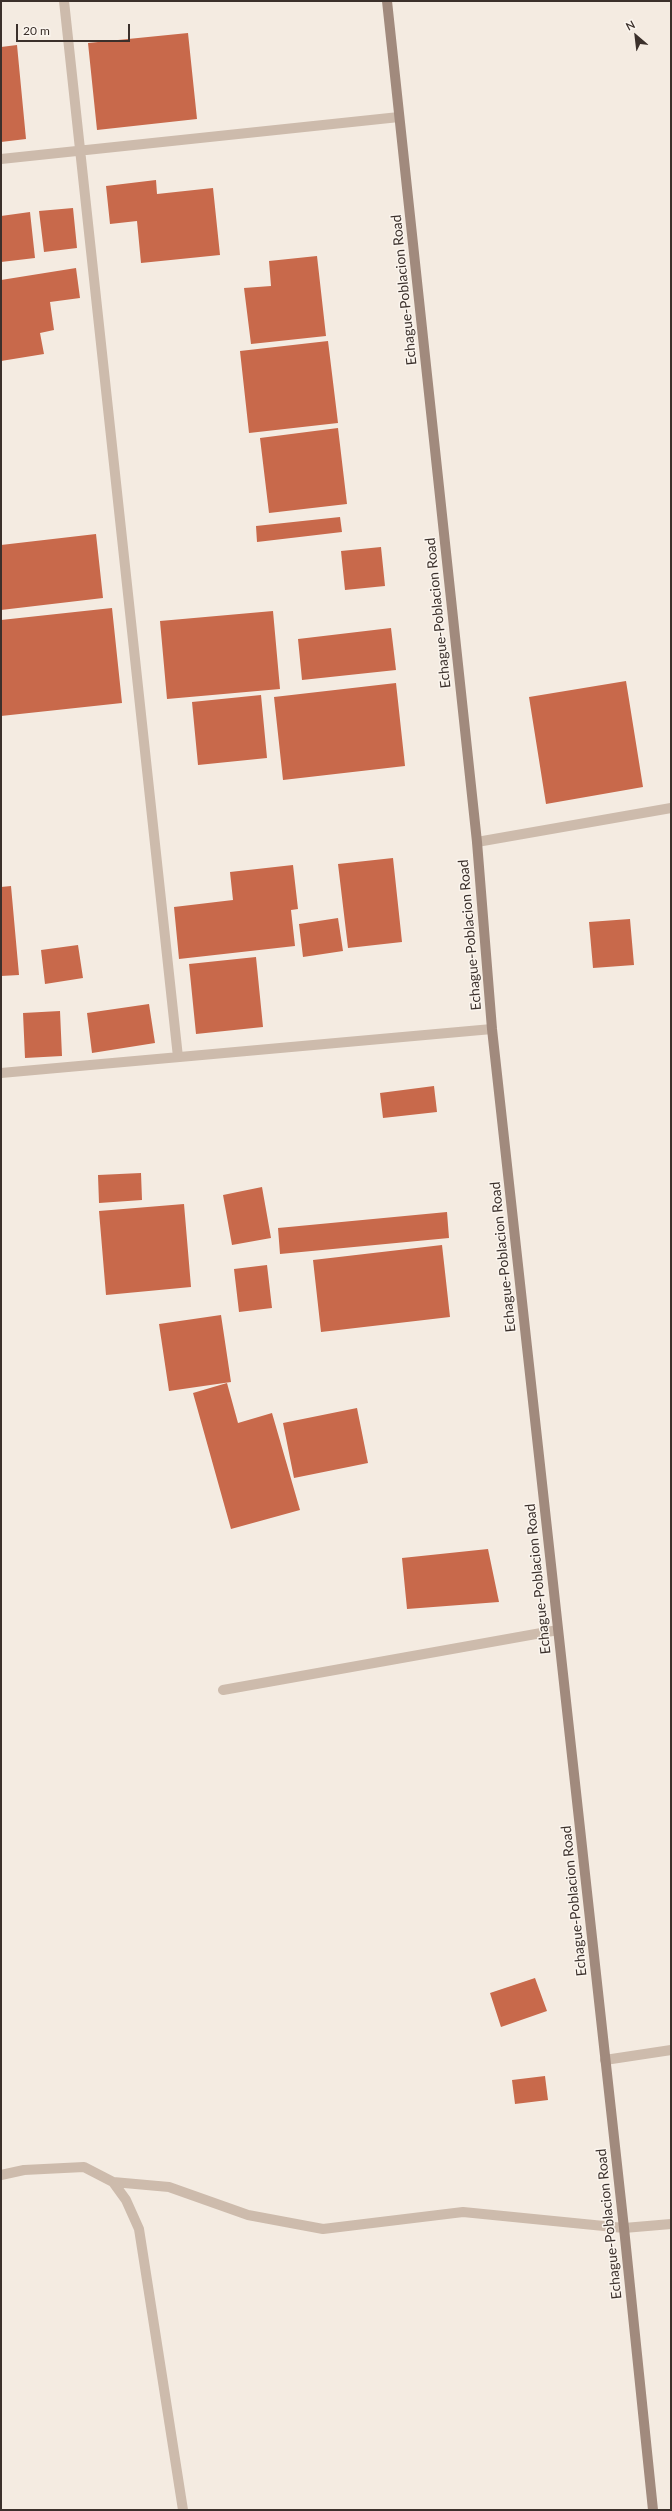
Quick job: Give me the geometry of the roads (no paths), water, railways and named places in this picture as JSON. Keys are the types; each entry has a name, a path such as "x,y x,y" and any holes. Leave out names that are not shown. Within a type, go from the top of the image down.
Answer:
{"main road":[{"name":"Echague-Poblacion Road","path":"388,1 399,117 477,842 492,1029 624,2228 653,2510"}],"street":[{"path":"64,1 178,1057"},
{"path":"1,159 399,117"},
{"path":"477,842 671,808"},
{"path":"1,1073 492,1029"},
{"path":"223,1690 558,1630"},
{"path":"605,2060 671,2050"},
{"path":"1,2175 24,2170 84,2167 113,2182 169,2188 248,2215 323,2229 463,2212 624,2228 671,2224"},
{"path":"113,2182 126,2200 139,2229 183,2510"}]}
